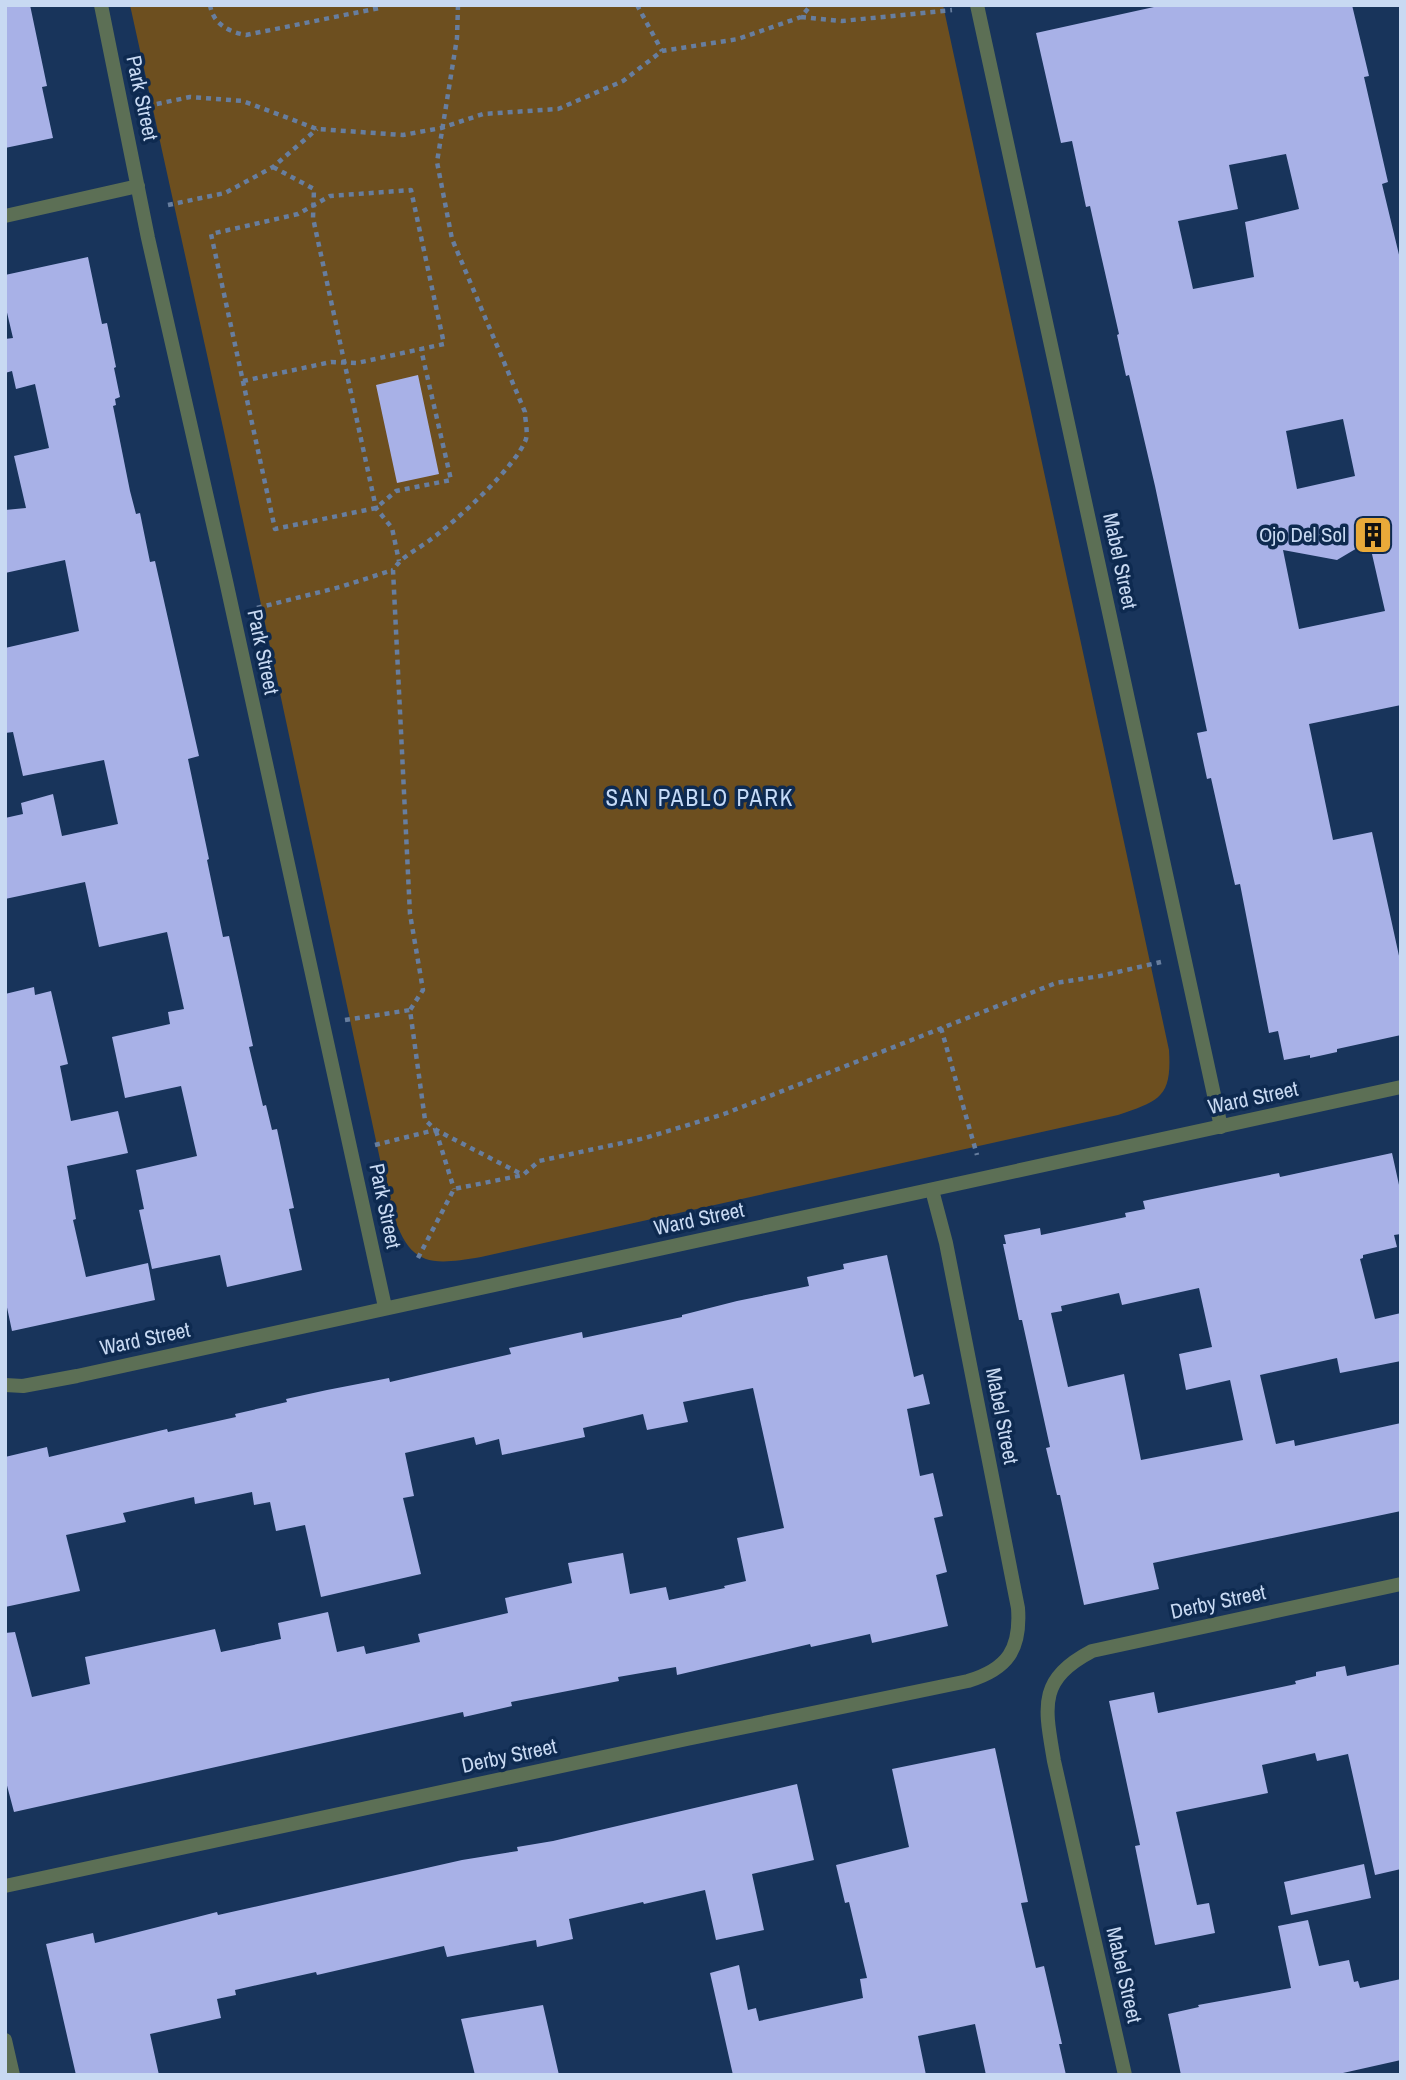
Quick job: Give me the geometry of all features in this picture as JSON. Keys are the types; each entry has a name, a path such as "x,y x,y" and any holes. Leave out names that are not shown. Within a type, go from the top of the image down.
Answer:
{"street":[{"name":"Park Street","path":"101,5 143,211 385,1307"},
{"name":"Mabel Street","path":"977,6 1221,1127"},
{"path":"5,216 138,186"},
{"name":"Ward Street","path":"5,1385 23,1386 77,1376 1401,1087"},
{"name":"Mabel Street","path":"932,1190 946,1243 1018,1608 1020,1630 1013,1651"},
{"name":"Derby Street","path":"1055,1680 1069,1662 1091,1651 1401,1584"},
{"name":"Derby Street","path":"5,1886 968,1681 983,1677 1001,1665 1013,1651"},
{"name":"Mabel Street","path":"1055,1680 1046,1708 1054,1760 1125,2075"},
{"path":"5,2040 13,2075"}],"path":[{"path":"210,5 211,13 220,25 234,33 246,35 379,8 380,5"},
{"path":"458,5 457,38 437,163 452,239 525,412 527,437 515,460 490,486 432,539 399,561 393,570 410,914 422,990 410,1010 425,1120 436,1130 523,1175"},
{"path":"637,5 662,51"},
{"path":"801,17 811,5"},
{"path":"123,112 190,97 243,101 317,129 403,135 441,128 483,114 558,109 623,81 662,51 738,39 801,17 842,21 977,6"},
{"path":"143,211 225,193 273,167 317,129"},
{"path":"273,167 314,189 313,218 376,508 392,528 399,561"},
{"path":"243,381 331,362 357,363 421,349 444,344 411,190 330,196 298,214 211,234 275,529 376,508 396,491 451,480 421,349"},
{"path":"233,614 341,587 393,570"},
{"path":"454,1189 523,1175 539,1161 645,1138 724,1114 1056,983 1100,976 1185,956"},
{"path":"323,1024 410,1010"},
{"path":"941,1028 984,1179"},
{"path":"351,1150 436,1130"},
{"path":"418,1258 454,1189 436,1130"}],"shaded area":[{"name":"SAN PABLO PARK","path":"130,5 943,5 1169,1050 1168,1078 1160,1095 1144,1106 1118,1115 481,1257 432,1261 412,1250 404,1240 390,1206"}],"building":[{"path":"5,5 30,5 47,86 42,87 53,138 5,148"},
{"path":"1163,5 1352,5 1369,76 1364,77 1388,182 1382,184 1401,263 1401,705 1309,724 1333,840 1372,832 1401,965 1401,1035 1337,1049 1337,1052 1310,1058 1310,1055 1284,1060 1278,1031 1269,1033 1240,884 1235,885 1211,778 1207,779 1197,733 1207,731 1155,486 1129,375 1126,376 1090,206 1086,207 1072,141 1061,143 1036,33","holes":["1286,154 1299,209 1245,222 1254,277 1193,289 1178,221 1238,209 1229,165","1343,419 1355,476 1297,489 1286,431","1369,541 1385,611 1299,629 1283,550 1337,560"]},
{"path":"88,257 102,324 107,323 116,367 114,368 120,397 115,399 116,405 113,406 130,491 136,514 140,513 150,562 155,561 199,756 188,759 223,937 229,936 253,1046 249,1047 263,1106 266,1105 272,1130 277,1129 294,1208 289,1209 302,1270 227,1287 220,1255 152,1269 139,1210 144,1209 136,1170 197,1156 181,1086 125,1098 112,1037 170,1024 168,1012 184,1009 167,932 99,947 85,882 5,899 5,818 23,814 21,803 53,794 62,836 118,824 104,760 23,776 13,732 5,733 5,648 79,631 65,560 5,573 5,510 26,508 14,456 49,448 35,384 16,389 12,371 5,373 5,339 13,338 5,304 5,275"},
{"path":"418,375 439,474 397,483 376,385"},
{"path":"34,987 35,995 51,991 68,1064 60,1066 71,1121 118,1111 128,1153 67,1166 76,1219 73,1220 86,1277 148,1263 155,1300 12,1331 5,1298 5,994"},
{"path":"1392,1153 1401,1194 1401,1234 1394,1235 1397,1247 1363,1255 1360,1259 1375,1319 1401,1313 1401,1361 1340,1373 1337,1358 1260,1375 1276,1444 1294,1440 1295,1446 1401,1423 1401,1511 1153,1563 1159,1589 1084,1605 1060,1495 1057,1495 1046,1448 1050,1447 1022,1320 1019,1320 1003,1244 1006,1244 1004,1235 1040,1228 1041,1235 1126,1217 1125,1213 1145,1209 1143,1201 1279,1173 1280,1177","holes":["1199,1288 1212,1347 1179,1354 1186,1390 1230,1380 1243,1440 1141,1460 1124,1374 1068,1387 1051,1313 1062,1311 1061,1306 1119,1293 1122,1305"]},
{"path":"887,1255 914,1377 923,1374 930,1404 907,1409 920,1476 933,1473 943,1516 934,1518 947,1572 936,1575 948,1626 872,1643 870,1634 811,1647 810,1644 677,1675 676,1667 618,1677 619,1681 511,1702 512,1706 464,1717 463,1712 14,1812 5,1778 5,1633 15,1632 32,1697 90,1684 85,1657 215,1629 221,1652 281,1639 278,1623 328,1612 337,1652 364,1646 366,1654 420,1642 418,1634 508,1613 505,1598 572,1583 568,1563 623,1553 630,1594 666,1587 669,1600 725,1588 724,1586 746,1581 737,1538 784,1528 753,1388 683,1402 688,1422 647,1430 643,1414 583,1428 585,1437 502,1455 499,1439 476,1445 474,1437 405,1453 414,1496 403,1498 421,1574 321,1597 305,1525 276,1531 270,1502 254,1505 252,1492 195,1504 194,1497 123,1513 126,1522 66,1535 80,1591 5,1607 5,1457 47,1447 49,1457 167,1429 168,1432 236,1417 235,1414 287,1402 286,1399 389,1378 390,1382 511,1354 509,1348 582,1332 583,1338 682,1317 737,1301 809,1286 807,1277 844,1269 843,1264"},
{"path":"1401,1664 1401,1869 1375,1875 1348,1754 1317,1761 1315,1753 1262,1765 1268,1793 1176,1812 1197,1905 1209,1903 1215,1933 1155,1945 1135,1846 1140,1845 1109,1701 1154,1692 1158,1713 1296,1684 1295,1681 1316,1676 1316,1672 1345,1666 1347,1676"},
{"path":"995,1748 1028,1902 1021,1903 1036,1968 1044,1966 1062,2044 1059,2044 1066,2075 986,2075 975,2024 918,2036 926,2075 733,2075 710,1973 739,1965 748,2010 756,2008 759,2021 863,1998 860,1979 867,1978 849,1902 845,1903 836,1865 909,1847 892,1769"},
{"path":"797,1784 814,1860 752,1874 764,1930 716,1940 705,1890 644,1904 643,1902 569,1919 573,1939 537,1947 536,1940 447,1957 444,1946 317,1975 316,1972 235,1990 236,1995 217,1999 221,2018 150,2034 159,2075 76,2075 46,1944 93,1933 95,1943 217,1912 218,1915 462,1860 518,1851 517,1847"},
{"path":"1364,1864 1371,1898 1291,1915 1284,1882"},
{"path":"1308,1920 1319,1966 1349,1960 1354,1982 1358,1981 1360,1988 1401,1979 1401,2060 1334,2075 1181,2075 1168,2014 1199,2007 1198,2005 1291,1988 1278,1926"},
{"path":"543,2005 559,2075 475,2075 461,2019"}],"place":[{"name":"Ojo Del Sol","path":"1373,535"}],"district":[{"name":"SAN PABLO PARK","path":"700,798"}]}
